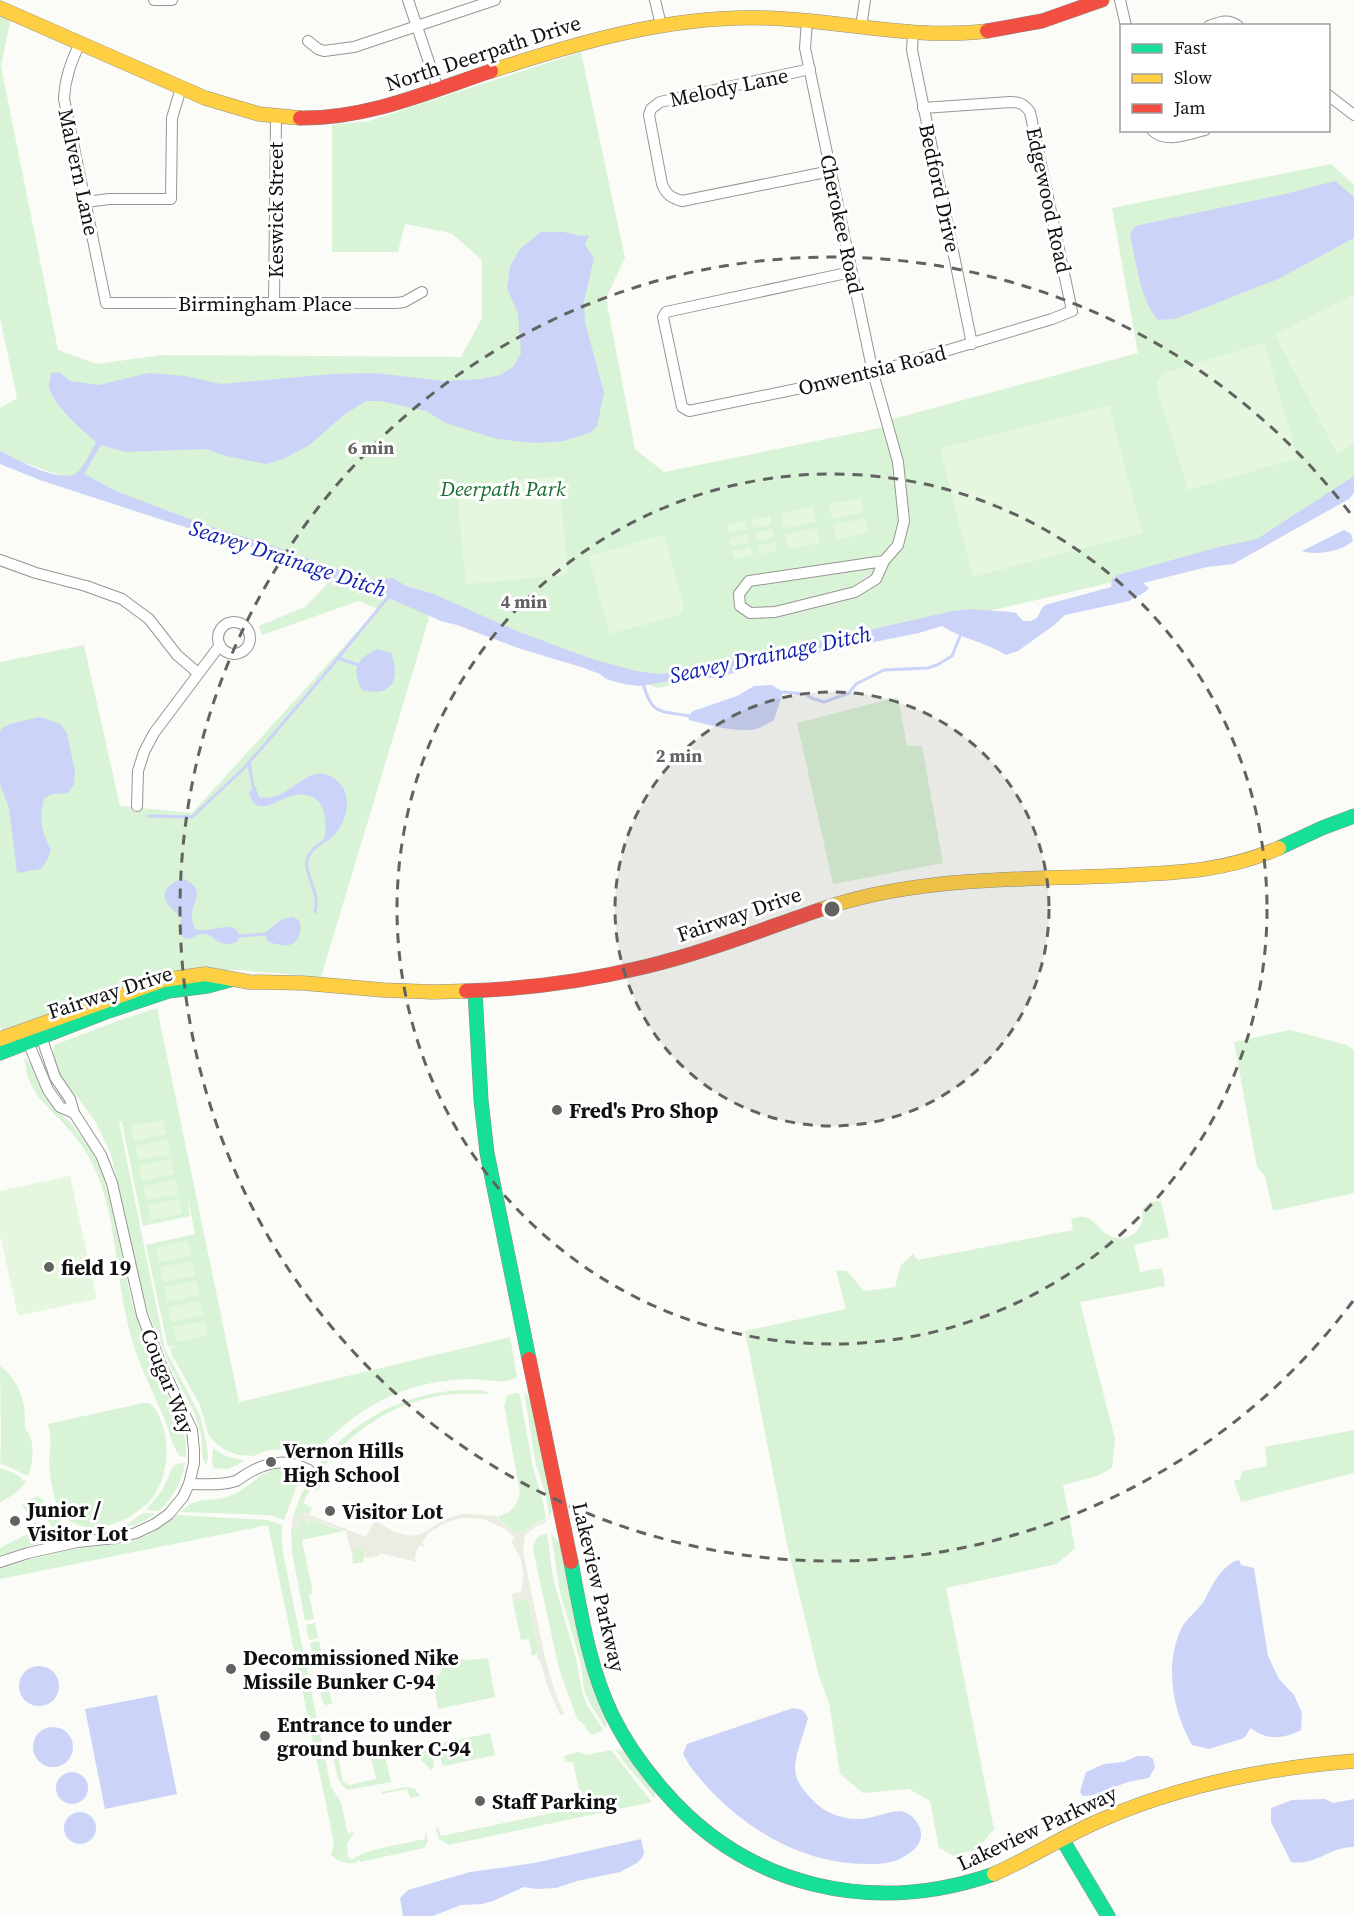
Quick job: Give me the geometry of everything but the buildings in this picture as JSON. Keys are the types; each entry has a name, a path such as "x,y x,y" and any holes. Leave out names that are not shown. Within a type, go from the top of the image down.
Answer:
{"street":[{"path":"0,8 3,0"},
{"path":"154,0 172,0"},
{"path":"408,0 438,89"},
{"path":"308,41 318,49 329,51 354,46 495,0"},
{"path":"655,0 661,25"},
{"path":"861,27 865,0"},
{"name":"North Deerpath Drive","path":"0,8 202,97 245,111 276,117 310,118 354,115 586,41 661,25 737,18 807,21 913,32 963,33 1011,28 1065,15 1102,0"},
{"path":"1120,0 1126,24"},
{"path":"1214,24 1224,20 1236,24"},
{"name":"Cherokee Road","path":"807,21 805,48 873,373 898,462 904,521 898,545 884,561 876,579 855,592 775,612 750,613 740,606 739,594 749,581 884,561"},
{"name":"Bedford Drive","path":"913,32 912,50 972,344"},
{"name":"Malvern Lane","path":"80,43 68,67 64,83 64,99 106,303"},
{"name":"Melody Lane","path":"810,69 660,102 651,109 649,115 662,184 672,198 682,201 831,171"},
{"path":"86,202 109,199 171,199 172,118 181,88"},
{"name":"Edgewood Road","path":"923,108 1019,102 1030,112 1072,311 1052,319"},
{"path":"1334,104 1354,115"},
{"name":"Keswick Street","path":"274,303 276,117"},
{"path":"1153,136 1168,138 1196,132"},
{"name":"Onwentsia Road","path":"851,272 666,312 663,317 680,404 689,411 873,373 1052,319"},
{"name":"Birmingham Place","path":"106,303 396,303 404,302 422,292"},
{"path":"0,560 36,573 104,591 122,599 149,619 177,655 198,672"},
{"path":"137,806 138,771 144,752 198,672 220,645"},
{"name":"Fairway Drive","path":"0,1039 164,980 205,974 249,982 433,992 540,986 585,979 644,967 693,953 832,905 880,893 929,885 971,882 1194,872 1251,860 1305,835 1352,821"},
{"name":"Fairway Drive","path":"0,1053 147,998 236,979"},
{"name":"Lakeview Parkway","path":"475,991 481,1100 489,1164 590,1657 611,1713 642,1764 682,1814 715,1844 759,1871 795,1886 823,1894 866,1900 925,1896 969,1885 998,1873 1098,1821 1146,1802 1211,1781 1289,1766 1354,1761"},
{"name":"Cougar Way","path":"0,1562 77,1542 116,1538 136,1533 155,1524 169,1514 183,1497 189,1484 194,1450 192,1430 162,1367 142,1315 112,1183 101,1155 74,1113 70,1099 56,1077 41,1036"},
{"name":"Cougar Way","path":"28,1042 48,1090 60,1107 74,1113"},
{"path":"189,1484 228,1482 274,1462 295,1463 309,1470"},
{"path":"1062,1839 1108,1916"}],"green space":[{"name":"Deerpath Park","path":"0,13 11,18 1,66 58,350 97,364 162,355 461,357 482,318 482,260 451,233 405,224 398,252 332,252 332,125 369,121 581,52 625,258 606,298 635,449 664,472 885,427 893,419 1138,353 1112,208 1331,164 1354,185 1354,487 1264,547 658,688 533,648 432,608 321,977 213,970 2,1034 0,1025 0,662 84,645 120,806 192,813 378,609 359,601 262,635 259,626 305,607 337,574 0,454 0,408 17,398 0,318"},
{"path":"1354,294 1354,444 1337,453 1275,335"},
{"path":"1264,343 1298,458 1188,490 1156,385 1161,374"},
{"path":"1109,405 1142,533 973,577 940,449"},
{"path":"559,476 568,575 466,584 457,492 463,485"},
{"path":"861,498 864,512 832,519 829,504"},
{"path":"813,507 816,522 784,528 781,513"},
{"path":"770,516 771,525 753,528 752,520"},
{"path":"865,518 868,533 836,540 833,525"},
{"path":"745,521 747,529 729,533 727,524"},
{"path":"817,528 820,543 788,549 785,534"},
{"path":"772,529 774,538 756,541 754,533"},
{"path":"748,534 749,542 731,546 730,538"},
{"path":"664,535 684,607 680,615 610,634 588,556"},
{"path":"775,542 776,551 758,554 757,546"},
{"path":"750,547 752,555 734,559 732,551"},
{"path":"898,697 907,746 922,746 943,863 833,884 797,723"},
{"path":"157,1008 239,1402 510,1337 517,1377 506,1381 474,1379 444,1381 401,1392 363,1411 312,1456 282,1449 269,1450 253,1456 227,1451 209,1436 200,1405 172,1355 170,1348 179,1346 168,1347 146,1245 195,1234 188,1198 190,1216 143,1226 122,1122 119,1122 165,1349 200,1415 207,1446 206,1465 194,1412 170,1366 148,1311 136,1269 110,1152 95,1121 60,1074 53,1053 54,1045"},
{"path":"1290,1030 1347,1045 1354,1050 1354,1193 1273,1211 1265,1176 1257,1167 1234,1042"},
{"path":"24,1057 31,1064 60,1113 70,1122 91,1150 103,1176 111,1203 132,1304 156,1371 183,1427 186,1458 180,1456 174,1447 132,1341 113,1232 98,1176 76,1137 32,1087"},
{"path":"163,1120 166,1134 134,1141 131,1126"},
{"path":"167,1139 170,1154 138,1160 135,1146"},
{"path":"171,1159 174,1174 142,1181 139,1166"},
{"name":"field 19","path":"70,1176 97,1299 18,1316 0,1235 0,1191"},
{"path":"175,1179 178,1194 146,1200 143,1186"},
{"path":"179,1199 182,1214 151,1220 148,1205"},
{"path":"1161,1201 1169,1237 1134,1245 1140,1272 1162,1268 1165,1286 1080,1302 1115,1439 1112,1468 1097,1476 1063,1485 1075,1548 1057,1564 946,1588 994,1829 978,1849 954,1856 939,1848 930,1801 909,1789 863,1793 840,1774 829,1703 819,1676 787,1544 745,1331 846,1309 836,1270 847,1271 864,1291 895,1287 901,1265 913,1254 918,1260 1073,1230 1071,1219 1078,1217 1092,1220 1112,1237 1128,1237 1140,1227 1143,1208 1150,1202"},
{"path":"187,1241 191,1256 159,1262 156,1248"},
{"path":"192,1261 195,1276 163,1282 160,1267"},
{"path":"196,1281 199,1295 167,1302 164,1287"},
{"path":"200,1301 203,1315 171,1322 168,1307"},
{"path":"205,1321 208,1335 176,1342 173,1327"},
{"path":"0,1366 15,1382 23,1401 25,1429 31,1439 33,1449 28,1476 0,1463"},
{"path":"457,1390 482,1390 490,1394 435,1397 398,1408 382,1416 351,1438 324,1466 321,1463 348,1434 381,1412 418,1397"},
{"path":"524,1392 529,1398 531,1407 552,1509 550,1518 545,1492 536,1465"},
{"path":"519,1393 521,1401 533,1468 546,1518 523,1531 514,1532 500,1521 498,1516 513,1508 520,1493 504,1404 506,1396"},
{"path":"149,1403 156,1410 163,1427 166,1444 164,1472 153,1497 133,1514 107,1526 93,1528 80,1526 69,1520 59,1509 52,1488 49,1465 51,1439 48,1424"},
{"path":"1354,1430 1354,1473 1241,1502 1234,1481 1240,1479 1242,1471 1267,1466 1265,1447"},
{"path":"213,1448 225,1456 243,1460 243,1462 228,1469 214,1468"},
{"path":"185,1463 182,1477 169,1501 159,1511 146,1510 163,1489 172,1468 176,1464"},
{"path":"0,1468 14,1473 26,1482 17,1492 0,1503"},
{"path":"278,1468 294,1472 299,1480 284,1520 269,1515 181,1512 198,1501 222,1498 236,1493 264,1474"},
{"path":"313,1481 321,1485 317,1491 311,1488 303,1503 312,1508 310,1514 303,1512 296,1519 293,1518 302,1493"},
{"path":"37,1496 43,1500 49,1511 34,1509 26,1511 22,1505"},
{"path":"143,1513 156,1514 136,1525 109,1531 129,1523"},
{"path":"178,1515 267,1520 282,1525 284,1558 331,1787 341,1802 348,1833 354,1832 347,1844 346,1854 352,1860 376,1850 425,1839 425,1830 428,1841 424,1848 360,1862 359,1860 357,1863 343,1862 331,1855 334,1843 268,1525 0,1579 0,1567 72,1549 126,1543 149,1535"},
{"path":"55,1518 73,1530 92,1533 63,1538 54,1531 47,1519"},
{"path":"309,1519 344,1531 302,1540 313,1593 309,1594 314,1619 305,1621 292,1552 291,1528 296,1528 300,1520 308,1523"},
{"path":"35,1522 38,1523 44,1537 43,1542 0,1555 0,1548 35,1530 33,1525"},
{"path":"547,1533 553,1578 576,1659 582,1692 587,1705 603,1730 595,1734 590,1734 581,1721 578,1721 559,1669 533,1550 537,1539"},
{"path":"551,1534 559,1542 607,1720 606,1729 584,1690 581,1664 560,1592"},
{"path":"355,1547 366,1550 363,1562 353,1564 352,1555"},
{"path":"528,1599 539,1653 532,1656 529,1639 521,1640 513,1602"},
{"path":"315,1623 318,1638 309,1640 306,1625"},
{"path":"319,1641 323,1660 314,1662 310,1643"},
{"path":"446,1657 467,1660 488,1658 495,1697 438,1709 432,1676 440,1675"},
{"path":"328,1685 332,1704 326,1705 323,1703 319,1687"},
{"path":"490,1733 495,1755 442,1765 437,1744"},
{"path":"430,1745 434,1767 431,1770 421,1760 418,1747"},
{"path":"615,1749 626,1752 655,1792 655,1799 624,1762"},
{"path":"337,1750 340,1753 345,1752 338,1756 343,1782 349,1785 376,1779 371,1757 385,1755 391,1782 348,1790 341,1783 337,1773 332,1751"},
{"path":"611,1750 652,1802 449,1845 439,1839 436,1829 438,1827 441,1836 572,1809 571,1801 581,1798 573,1762 565,1762 564,1756 578,1752 587,1755"},
{"path":"407,1787 415,1789 420,1796 410,1798 407,1789 382,1794 381,1792"}],"shaded area":[{"path":"303,1512 366,1537 375,1520 394,1532 411,1536 421,1534 443,1520 461,1514 498,1516 498,1520 514,1532 524,1531 546,1519 547,1522 535,1527 525,1535 523,1552 545,1658 564,1714 560,1715 548,1688 540,1660 538,1660 539,1653 528,1599 513,1602 512,1594 521,1592 524,1575 521,1560 511,1541 515,1538 507,1530 483,1519 462,1518 445,1523 429,1533 422,1542 423,1547 420,1545 417,1550 414,1559 417,1562 379,1553 379,1556 368,1558 365,1557 366,1550 355,1547 352,1555 346,1531 309,1519 307,1523 300,1520 296,1528 291,1527 293,1518 301,1516"}],"water":[{"path":"1335,181 1354,197 1354,238 1278,279 1191,313 1174,319 1158,320 1152,312 1143,291 1130,235 1135,226"},
{"name":"Seavey Drainage Ditch","path":"541,232 589,235 585,245 594,258 584,302 585,322 604,393 597,426 591,432 564,441 536,443 497,439 446,423 426,411 380,401 366,401 344,415 308,446 283,459 266,464 226,456 206,449 125,452 101,445 84,474 118,492 208,526 268,544 367,580 393,578 406,586 434,594 517,631 592,659 636,671 659,674 688,671 953,611 970,609 1011,612 1016,613 1023,621 1031,621 1037,618 1045,605 1111,587 1112,579 1118,575 1257,539 1354,476 1354,493 1349,499 1233,564 1207,567 1143,583 1149,588 1129,601 1065,615 1018,651 1006,655 942,626 919,633 755,666 717,678 687,678 639,686 606,679 600,674 581,667 441,621 382,595 371,594 271,552 144,514 40,480 0,464 0,451 40,470 63,476 79,471 86,461 96,442 69,417 56,401 49,387 51,373 59,372 70,381 99,385 149,373 185,376 221,384 331,374 374,373 445,381 481,379 500,375 513,367 521,353 518,314 507,288 510,267 520,249"},
{"path":"1344,530 1351,534 1353,541 1348,545 1321,553 1302,551"},
{"path":"378,649 391,653 395,671 392,684 381,691 362,690 356,671 358,665 365,656"},
{"path":"772,685 783,692 774,720 758,728 732,729 689,720 688,716 693,711 737,696 754,686"},
{"path":"40,717 60,724 67,733 75,772 74,784 68,793 52,794 44,798 42,825 51,849 47,860 41,869 17,873 9,808 0,784 0,732 2,728 13,723"},
{"path":"320,773 334,778 341,785 347,802 340,828 328,841 324,840 325,815 318,802 312,797 295,795 262,806 252,801 249,792 256,786 260,798 270,797 285,792 304,779"},
{"path":"184,879 191,883 197,891 192,916 195,929 232,928 237,930 240,936 237,942 224,944 206,934 190,939 181,935 181,918 167,903 165,894 168,887"},
{"path":"292,917 299,920 300,924 296,941 287,945 269,942 266,937 267,931 281,920"},
{"path":"1239,1560 1241,1565 1254,1568 1268,1656 1279,1679 1294,1695 1302,1713 1301,1730 1281,1737 1269,1737 1251,1728 1244,1738 1209,1749 1192,1745 1185,1732 1173,1688 1173,1658 1183,1625 1201,1605 1222,1571"},
{"path":"39,1666 47,1667 53,1672 58,1678 58,1694 53,1700 47,1705 39,1706 31,1705 25,1700 20,1694 19,1686 20,1678 25,1672 31,1667"},
{"path":"157,1695 177,1794 105,1809 85,1709"},
{"path":"793,1708 803,1710 808,1718 795,1767 798,1780 805,1791 816,1804 844,1818 868,1818 899,1811 907,1813 921,1831 919,1843 913,1850 895,1861 871,1864 844,1863 801,1852 762,1832 726,1806 699,1777 683,1754 687,1744"},
{"path":"53,1727 61,1728 67,1733 72,1739 72,1755 67,1761 61,1766 53,1767 45,1766 39,1761 34,1755 33,1747 34,1739 39,1733 45,1728"},
{"path":"1138,1756 1148,1756 1153,1759 1155,1767 1149,1778 1128,1782 1093,1795 1083,1796 1080,1792 1086,1772 1104,1764 1123,1762"},
{"path":"72,1772 83,1777 88,1788 83,1799 72,1804 61,1799 56,1788 61,1777"},
{"path":"1325,1799 1333,1803 1354,1799 1354,1847 1338,1849 1308,1861 1291,1862 1271,1822 1271,1808 1292,1800"},
{"path":"80,1812 91,1817 96,1828 91,1839 80,1844 69,1839 64,1828 69,1817"},
{"path":"641,1839 644,1853 642,1858 620,1872 556,1888 524,1887 493,1901 461,1905 433,1916 403,1916 400,1898 408,1890 470,1872 534,1863"}],"waterway":[{"name":"Seavey Drainage Ditch","path":"148,816 192,817 260,750 389,596"},
{"path":"783,692 806,694 824,702 849,693 856,684 884,670 928,668 937,665 952,656 960,636"},
{"path":"338,658 358,665"},
{"path":"643,683 646,694 658,710 689,716"},
{"path":"249,763 253,787"},
{"path":"315,912 316,901 308,873 308,857 314,848 326,840"},
{"path":"240,936 267,934"}],"traffic: fast":[{"path":"1279,848 1354,816"},
{"path":"0,1053 106,1012 169,991 208,986 230,980"},
{"path":"475,991 481,1100 487,1153 529,1359"},
{"path":"571,1562 582,1621 597,1678 612,1715 648,1772 696,1823 733,1850 773,1871 815,1884 858,1892 903,1892 948,1886 994,1874"},
{"path":"1062,1839 1108,1916"}],"traffic: slow":[{"path":"0,8 205,98 259,114 300,118"},
{"path":"491,71 626,32 731,18 794,20 932,33 987,31"},
{"path":"819,910 890,891 962,882 1196,870 1237,862 1279,848"},
{"path":"0,1039 164,980 205,974 249,982 303,983 383,990 466,991"},
{"path":"994,1874 1087,1826 1162,1797 1224,1780 1289,1768 1354,1761"}],"traffic: jam":[{"path":"987,31 1042,21 1102,0"},
{"path":"300,118 325,117 373,109 491,71"},
{"path":"466,991 556,984 644,967 710,948 819,910"},
{"path":"529,1359 571,1562"}],"place":[{"name":"Fred's Pro Shop","path":"557,1110"},
{"name":"field 19","path":"49,1267"},
{"name":"Vernon Hills High School","path":"271,1462"},
{"name":"Visitor Lot","path":"330,1511"},
{"name":"Junior / Visitor Lot","path":"15,1521"},
{"name":"Decommissioned Nike Missile Bunker C-94","path":"231,1669"},
{"name":"Entrance to under ground bunker C-94","path":"265,1736"},
{"name":"Staff Parking","path":"480,1801"}]}
